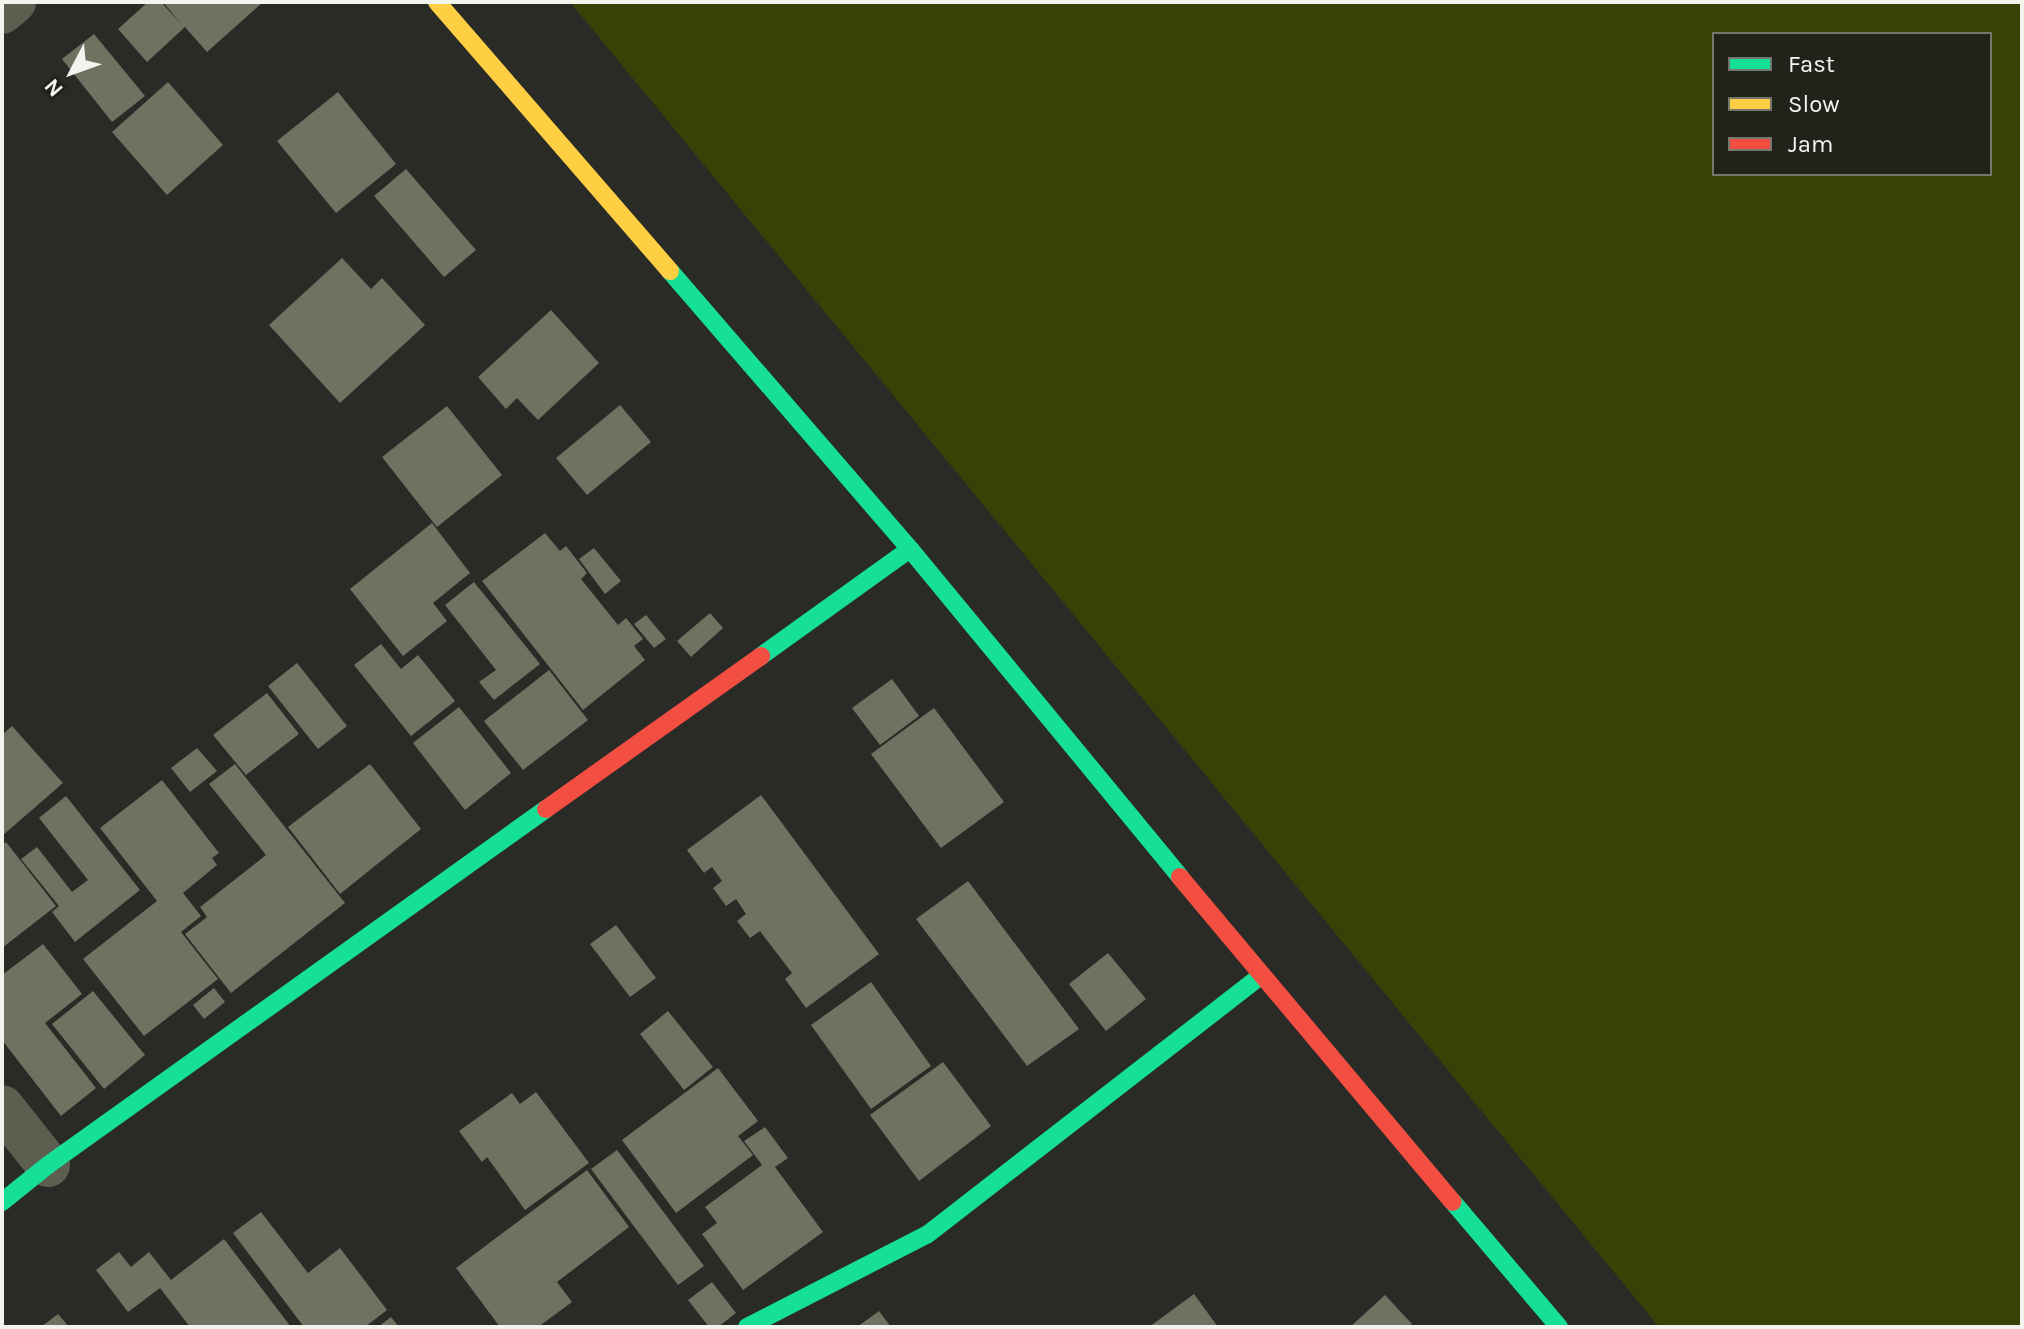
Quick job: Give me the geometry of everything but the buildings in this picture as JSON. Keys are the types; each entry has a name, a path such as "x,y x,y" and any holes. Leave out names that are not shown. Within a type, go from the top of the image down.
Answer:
{"street":[{"path":"2,12 14,2"},
{"path":"437,2 910,549 1261,976 1559,1327"},
{"path":"2,1202 48,1165 910,549"},
{"path":"747,1327 928,1234 1261,976"},
{"path":"2,1107 48,1165"}],"green space":[{"path":"570,2 2022,2 2022,1327 1659,1327"}],"traffic: fast":[{"path":"670,271 910,549 1180,877"},
{"path":"761,656 910,549"},
{"path":"2,1202 48,1165 546,809"},
{"path":"747,1327 928,1234 1261,976"},
{"path":"1453,1202 1559,1327"}],"traffic: slow":[{"path":"437,2 670,271"}],"traffic: jam":[{"path":"546,809 761,656"},
{"path":"1180,877 1453,1202"}]}
